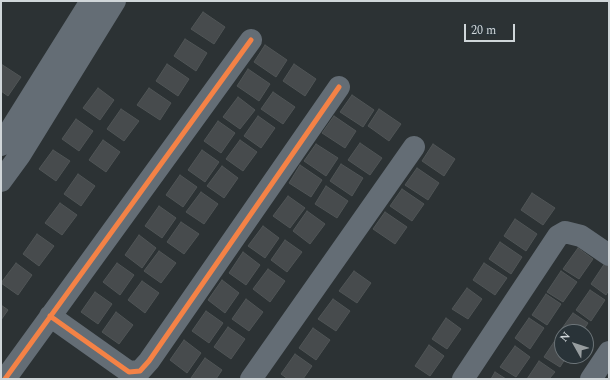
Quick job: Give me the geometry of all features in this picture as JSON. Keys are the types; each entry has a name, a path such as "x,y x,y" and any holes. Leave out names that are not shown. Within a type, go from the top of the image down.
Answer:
{"street":[{"path":"1,182 20,155 65,62 91,1"},
{"path":"1,145 65,62 115,1"},
{"path":"6,379 50,316 251,40"},
{"path":"50,316 129,372 140,371 149,361 339,87"},
{"path":"251,379 414,147"},
{"path":"463,379 558,236 565,232 581,236 609,255"},
{"path":"591,379 609,352"}],"building":[{"path":"203,12 225,27 214,44 191,29"},
{"path":"185,39 207,53 196,71 174,56"},
{"path":"265,45 287,60 276,77 254,62"},
{"path":"1,64 21,77 8,96 1,91"},
{"path":"167,64 189,79 178,96 156,81"},
{"path":"294,64 316,79 305,96 283,81"},
{"path":"248,69 270,84 259,101 237,86"},
{"path":"98,88 114,100 100,120 83,108"},
{"path":"149,88 171,103 160,120 137,105"},
{"path":"273,92 295,107 283,124 261,109"},
{"path":"352,95 374,110 363,127 340,112"},
{"path":"238,97 255,110 240,129 223,117"},
{"path":"121,109 139,121 124,141 107,129"},
{"path":"379,109 401,124 389,141 368,126"},
{"path":"258,116 275,128 261,148 244,136"},
{"path":"334,116 356,131 345,148 322,133"},
{"path":"76,119 93,131 79,151 62,139"},
{"path":"218,121 235,133 221,153 204,141"},
{"path":"103,140 120,152 106,172 89,160"},
{"path":"240,140 257,152 243,171 226,159"},
{"path":"360,143 382,158 370,175 348,160"},
{"path":"316,144 338,158 326,176 304,161"},
{"path":"433,144 455,159 444,176 422,161"},
{"path":"53,150 70,161 56,181 39,169"},
{"path":"202,150 219,162 205,182 188,170"},
{"path":"341,164 363,178 352,196 330,181"},
{"path":"300,165 322,180 311,197 289,183"},
{"path":"222,166 238,178 224,198 207,186"},
{"path":"417,168 439,183 428,200 405,185"},
{"path":"78,174 95,186 81,206 64,194"},
{"path":"180,175 197,187 183,207 166,195"},
{"path":"326,186 348,201 337,218 315,204"},
{"path":"402,189 424,204 412,221 390,206"},
{"path":"201,192 218,204 204,224 186,212"},
{"path":"532,193 555,208 543,225 521,210"},
{"path":"288,196 305,208 290,228 273,216"},
{"path":"60,203 77,215 62,235 45,223"},
{"path":"159,206 176,218 162,238 145,226"},
{"path":"307,211 325,224 310,244 293,231"},
{"path":"385,212 407,227 395,244 373,229"},
{"path":"515,219 537,234 526,251 504,236"},
{"path":"181,222 199,234 184,254 167,242"},
{"path":"263,226 279,238 265,258 248,246"},
{"path":"37,234 54,246 39,266 23,254"},
{"path":"139,235 156,248 142,268 125,255"},
{"path":"285,240 302,252 287,272 271,260"},
{"path":"500,242 522,257 511,274 489,259"},
{"path":"578,248 593,259 579,279 563,269"},
{"path":"159,251 176,263 161,283 144,271"},
{"path":"243,252 260,265 246,285 229,273"},
{"path":"16,263 32,275 18,295 1,283"},
{"path":"117,263 134,275 120,295 103,282"},
{"path":"484,263 507,278 495,295 473,280"},
{"path":"605,263 609,266 609,290 606,295 591,284"},
{"path":"268,269 285,281 270,302 253,289"},
{"path":"354,271 371,283 357,303 339,291"},
{"path":"561,271 577,282 563,302 547,292"},
{"path":"222,280 239,293 225,313 208,300"},
{"path":"142,281 159,293 145,313 128,300"},
{"path":"467,288 482,299 468,319 452,309"},
{"path":"590,290 605,300 591,321 576,310"},
{"path":"95,292 112,304 98,324 81,312"},
{"path":"546,294 561,304 547,325 532,315"},
{"path":"246,299 263,312 249,331 232,319"},
{"path":"333,299 350,311 336,331 318,319"},
{"path":"1,305 8,310 1,320"},
{"path":"206,311 223,323 209,343 192,331"},
{"path":"116,312 133,325 119,344 102,332"},
{"path":"573,313 588,323 587,324 565,324"},
{"path":"446,318 461,329 447,349 432,339"},
{"path":"529,318 544,328 530,349 515,338"},
{"path":"228,327 245,339 231,359 214,347"},
{"path":"313,328 330,340 316,360 299,348"},
{"path":"184,340 201,353 187,373 170,360"},
{"path":"554,342 554,363 544,357"},
{"path":"429,345 444,356 430,376 415,366"},
{"path":"515,346 530,357 516,377 500,367"},
{"path":"295,354 312,366 303,379 288,379 281,374"},
{"path":"205,358 222,370 216,379 191,378"},
{"path":"539,361 555,372 549,379 527,379"},
{"path":"555,364 562,364 560,367"},
{"path":"495,372 506,379 491,379"}],"cycle path":[{"path":"5,379 251,40"},
{"path":"50,316 129,372 140,371 149,361 339,87"}]}
